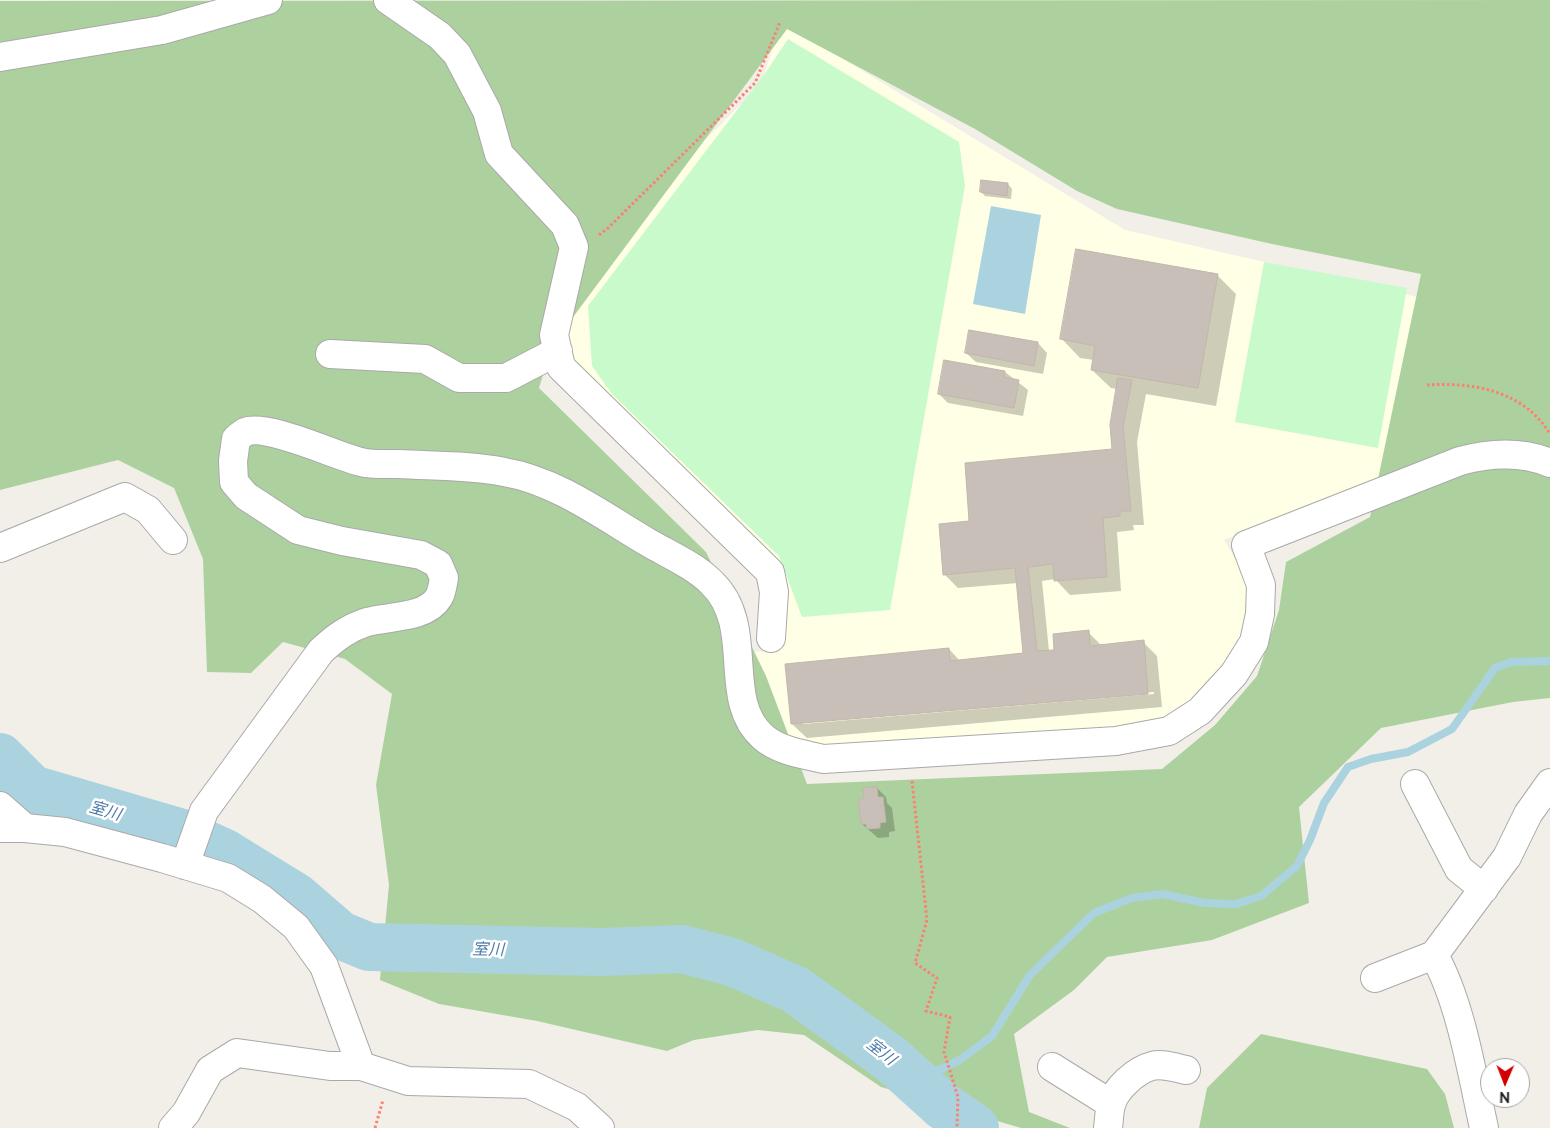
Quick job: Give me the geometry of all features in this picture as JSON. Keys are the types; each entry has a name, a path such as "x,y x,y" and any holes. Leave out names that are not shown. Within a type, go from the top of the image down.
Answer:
{"street":[{"path":"0,57 162,30 268,0"},
{"path":"388,0 440,36 457,54 487,111 499,154 565,226 574,247 554,335 561,367 770,572 783,638 737,639"},
{"path":"330,354 425,359 459,378 506,378 558,351"},
{"path":"187,859 204,811 321,651 341,633 367,622 404,616 425,608 439,597 444,578 438,564 421,555 342,542 298,530 246,496 234,482 233,461 236,439 245,432 262,431 307,443 362,463 504,472 542,483 687,565 712,583 727,602 736,625 740,689 747,714 763,737 787,750 823,759 1116,741 1170,731 1200,711 1234,674 1254,642 1260,614 1261,584 1246,545 1460,461 1486,454 1515,454 1550,463"},
{"path":"0,548 125,496 148,510 174,540"},
{"path":"1375,978 1434,955 1507,857 1528,814 1550,783"},
{"path":"1415,784 1459,869 1484,889"},
{"path":"0,806 13,828 65,832 187,859 228,878 262,899 296,926 324,966 361,1066"},
{"path":"1434,955 1442,969 1464,1038 1483,1127"},
{"path":"174,1128 186,1113 210,1070 237,1053 330,1066 361,1066 408,1081 529,1084 577,1107 600,1128"},
{"path":"1052,1067 1110,1116 1124,1084 1151,1066 1163,1065 1186,1070"}],"path":[{"path":"574,247 582,246 608,228 755,83 780,22"},
{"path":"1428,385 1446,384 1502,393 1522,403 1534,412 1550,434"},
{"path":"910,753 927,920 915,963 937,978 926,1010 950,1017 944,1052 958,1097 957,1128"}],"shaded area":[{"path":"782,22 1125,230 1417,297 1379,479 1224,540 1252,587 1247,634 1190,707 1145,727 809,749 765,726 746,664 756,652 781,649 781,585 565,356 563,323 613,230 760,86"}],"green space":[{"path":"1550,0 1550,698 1513,702 1381,728 1299,807 1309,903 1212,940 1107,957 1074,990 1014,1034 1029,1112 1070,1128 1021,1128 881,1087 804,1035 758,1030 694,1040 667,1051 537,1021 439,1004 380,980 389,885 376,785 392,694 345,659 283,642 251,673 207,672 203,559 174,488 118,460 0,490 0,1","holes":["787,29 975,129 1077,191 1117,209 1272,244 1421,274 1370,517 1286,562 1279,610 1257,676 1215,725 1162,769 807,784 766,676 706,552 539,388 547,362 562,332"]},
{"path":"788,39 959,142 965,186 890,610 802,617 779,556 612,394 592,366 588,306 766,72"},
{"path":"1264,262 1407,288 1378,448 1235,422"},
{"path":"1261,1034 1427,1069 1445,1094 1454,1128 1199,1128 1207,1088"}],"water":[{"path":"991,206 1041,215 1025,314 973,304"}],"building":[{"path":"981,180 1008,183 1007,196 980,192"},
{"path":"1076,249 1218,274 1198,388 1091,370 1095,346 1060,339"},
{"path":"969,330 1038,342 1034,366 965,353"},
{"path":"944,360 1005,371 1004,377 1019,380 1014,408 938,394"},
{"path":"1118,378 1132,380 1123,427 1131,511 1120,511 1120,516 1103,518 1107,577 1054,581 1053,564 1028,567 1037,651 1054,650 1053,634 1089,630 1090,646 1144,640 1148,694 791,724 785,664 949,648 950,661 1023,653 1015,568 943,575 939,524 969,521 965,463 1112,449 1110,425"},
{"path":"877,787 878,797 883,797 886,822 880,823 880,828 867,829 866,824 861,824 858,799 864,798 863,788"}],"waterway":[{"path":"915,1081 958,1061 992,1036 1030,975 1094,913 1132,898 1162,894 1205,903 1236,904 1261,896 1297,866 1310,840 1324,803 1348,767 1371,759 1408,752 1452,729 1495,668 1511,662 1550,661"},
{"name":"室川","path":"0,757 32,789 179,832 223,852 296,897 340,935 369,947 601,952 682,949 732,962 796,990 891,1059 943,1106 975,1128"}]}
